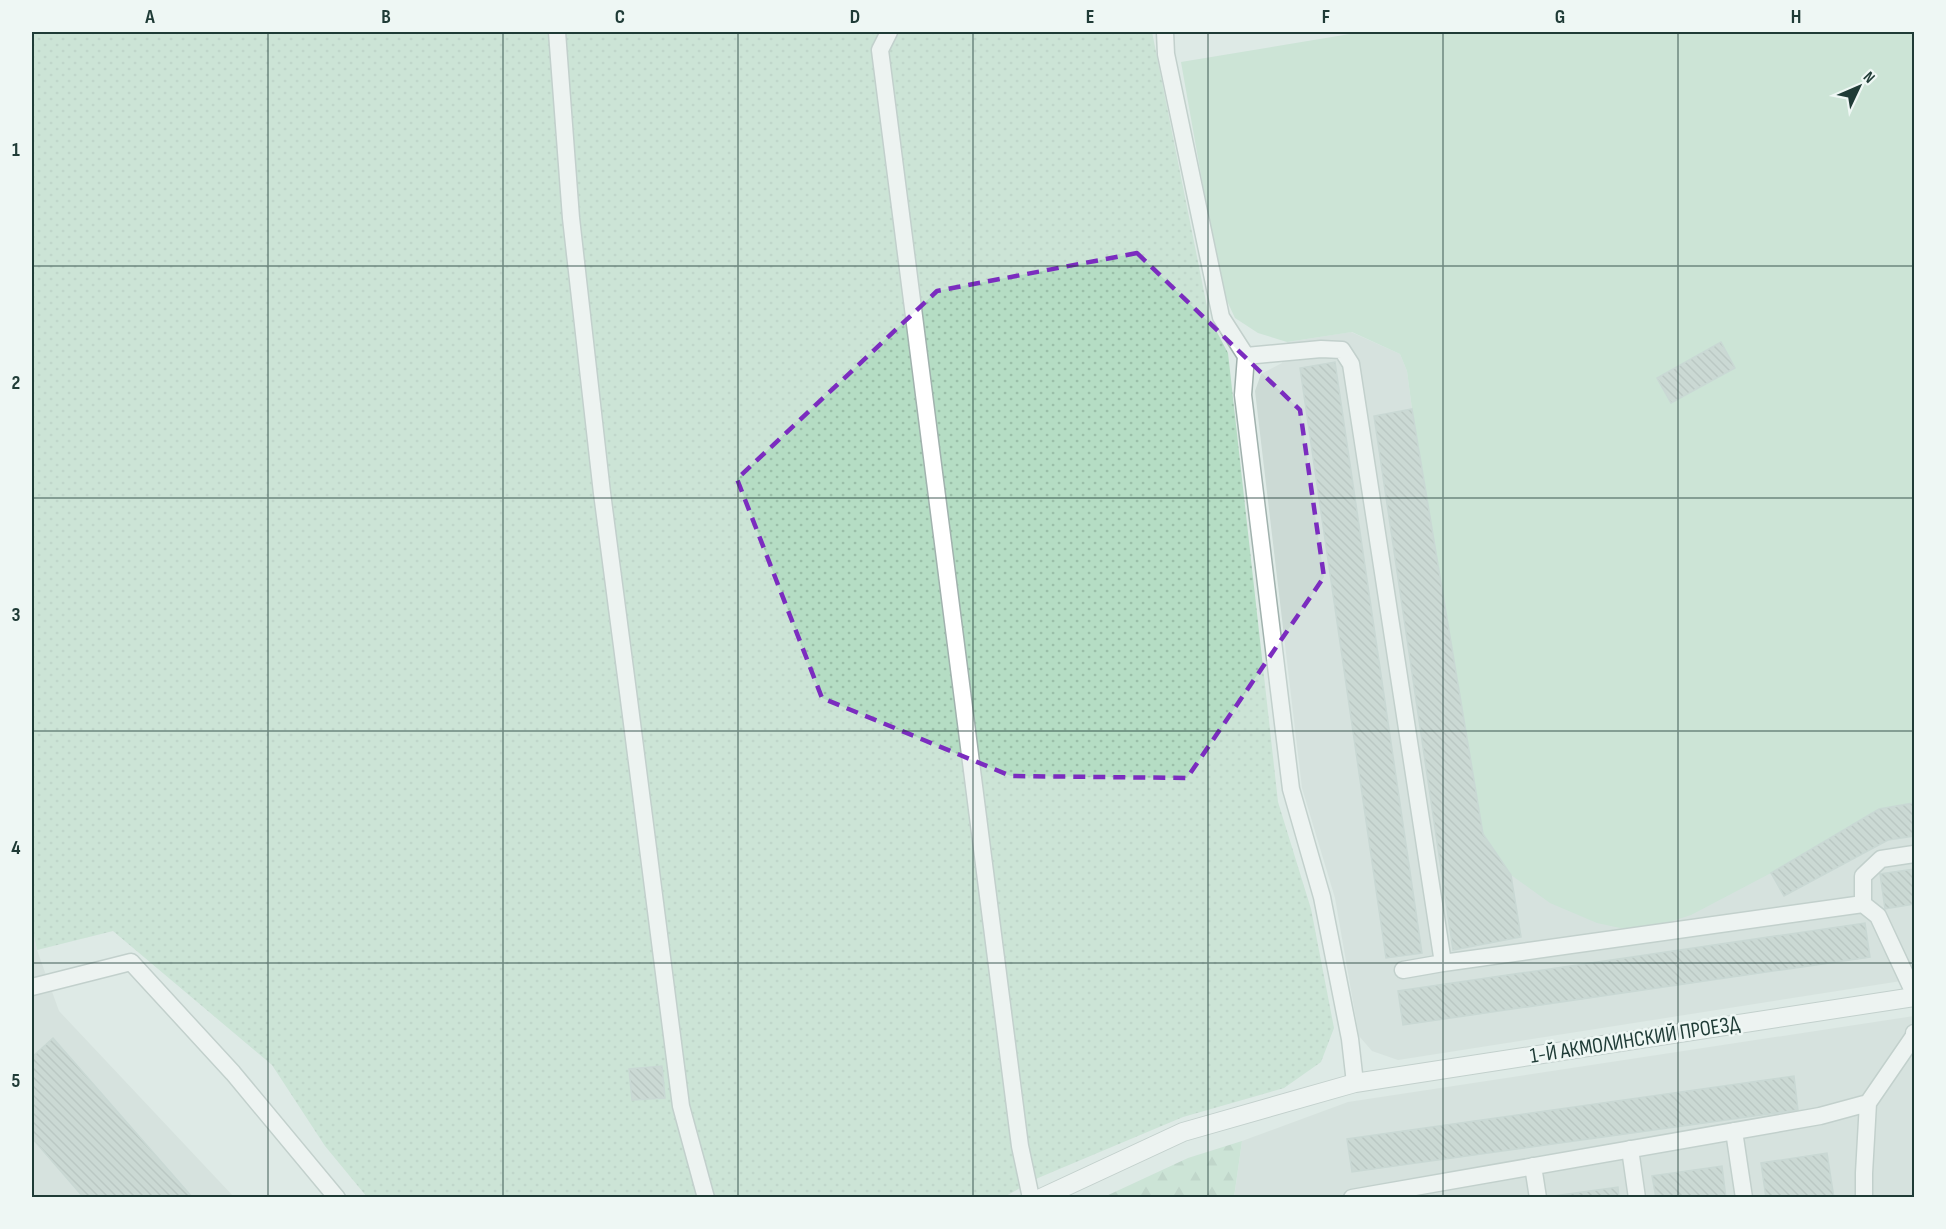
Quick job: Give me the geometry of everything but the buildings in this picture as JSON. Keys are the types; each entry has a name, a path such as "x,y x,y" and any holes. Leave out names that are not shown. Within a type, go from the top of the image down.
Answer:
{"street":[{"name":"1-Й АКМОЛИНСКИЙ ПРОЕЗД","path":"1041,1197 1183,1132 1355,1083 1914,995"}],"lane":[{"path":"557,32 571,218 614,586 681,1106 705,1197"},
{"path":"889,32 880,50 1020,1146 1031,1197"},
{"path":"1165,32 1166,54 1221,317 1246,356 1243,395 1291,789 1322,897 1350,1039 1355,1083"},
{"path":"1246,356 1342,350 1351,364 1443,963"},
{"path":"1863,904 1863,876 1881,859 1914,854"},
{"path":"1403,970 1863,904 1878,916 1914,995"},
{"path":"32,987 131,962 233,1073 338,1197"},
{"path":"1864,1197 1868,1103 1914,1035"},
{"path":"1352,1197 1429,1191 1533,1166 1820,1116 1868,1103"},
{"path":"1734,1131 1744,1197"},
{"path":"1630,1149 1637,1197"},
{"path":"1533,1166 1538,1197"}],"highlighted area":[{"path":"1137,253 1300,410 1324,577 1187,778 1011,776 822,698 737,479 937,291"}],"shaded area":[{"path":"1351,332 1400,354 1407,371 1412,409 1771,873 1879,809 1914,803 1914,979 1398,1060 1372,1051 1359,1036 1335,898 1302,788 1255,391 1261,374 1282,363 1287,342"},
{"path":"32,927 37,950 59,1011 234,1197 32,1197"},
{"path":"1914,1016 1914,1197 1234,1198 1242,1141 1348,1102"}],"green space":[{"path":"32,32 1152,32 1209,317 1228,353 1278,802 1311,909 1334,1028 1321,1062 1284,1088 1183,1117 1038,1178 1004,1197 367,1197 325,1146 272,1065 113,931 37,950 32,927"},
{"path":"1362,32 1914,32 1914,803 1879,809 1771,873 1691,915 1657,926 1625,929 1597,923 1550,903 1511,875 1483,834 1407,371 1400,354 1352,332 1287,342 1258,333 1235,318 1221,288 1181,62"},
{"path":"1242,1141 1234,1197 1104,1197 1188,1158"}]}
